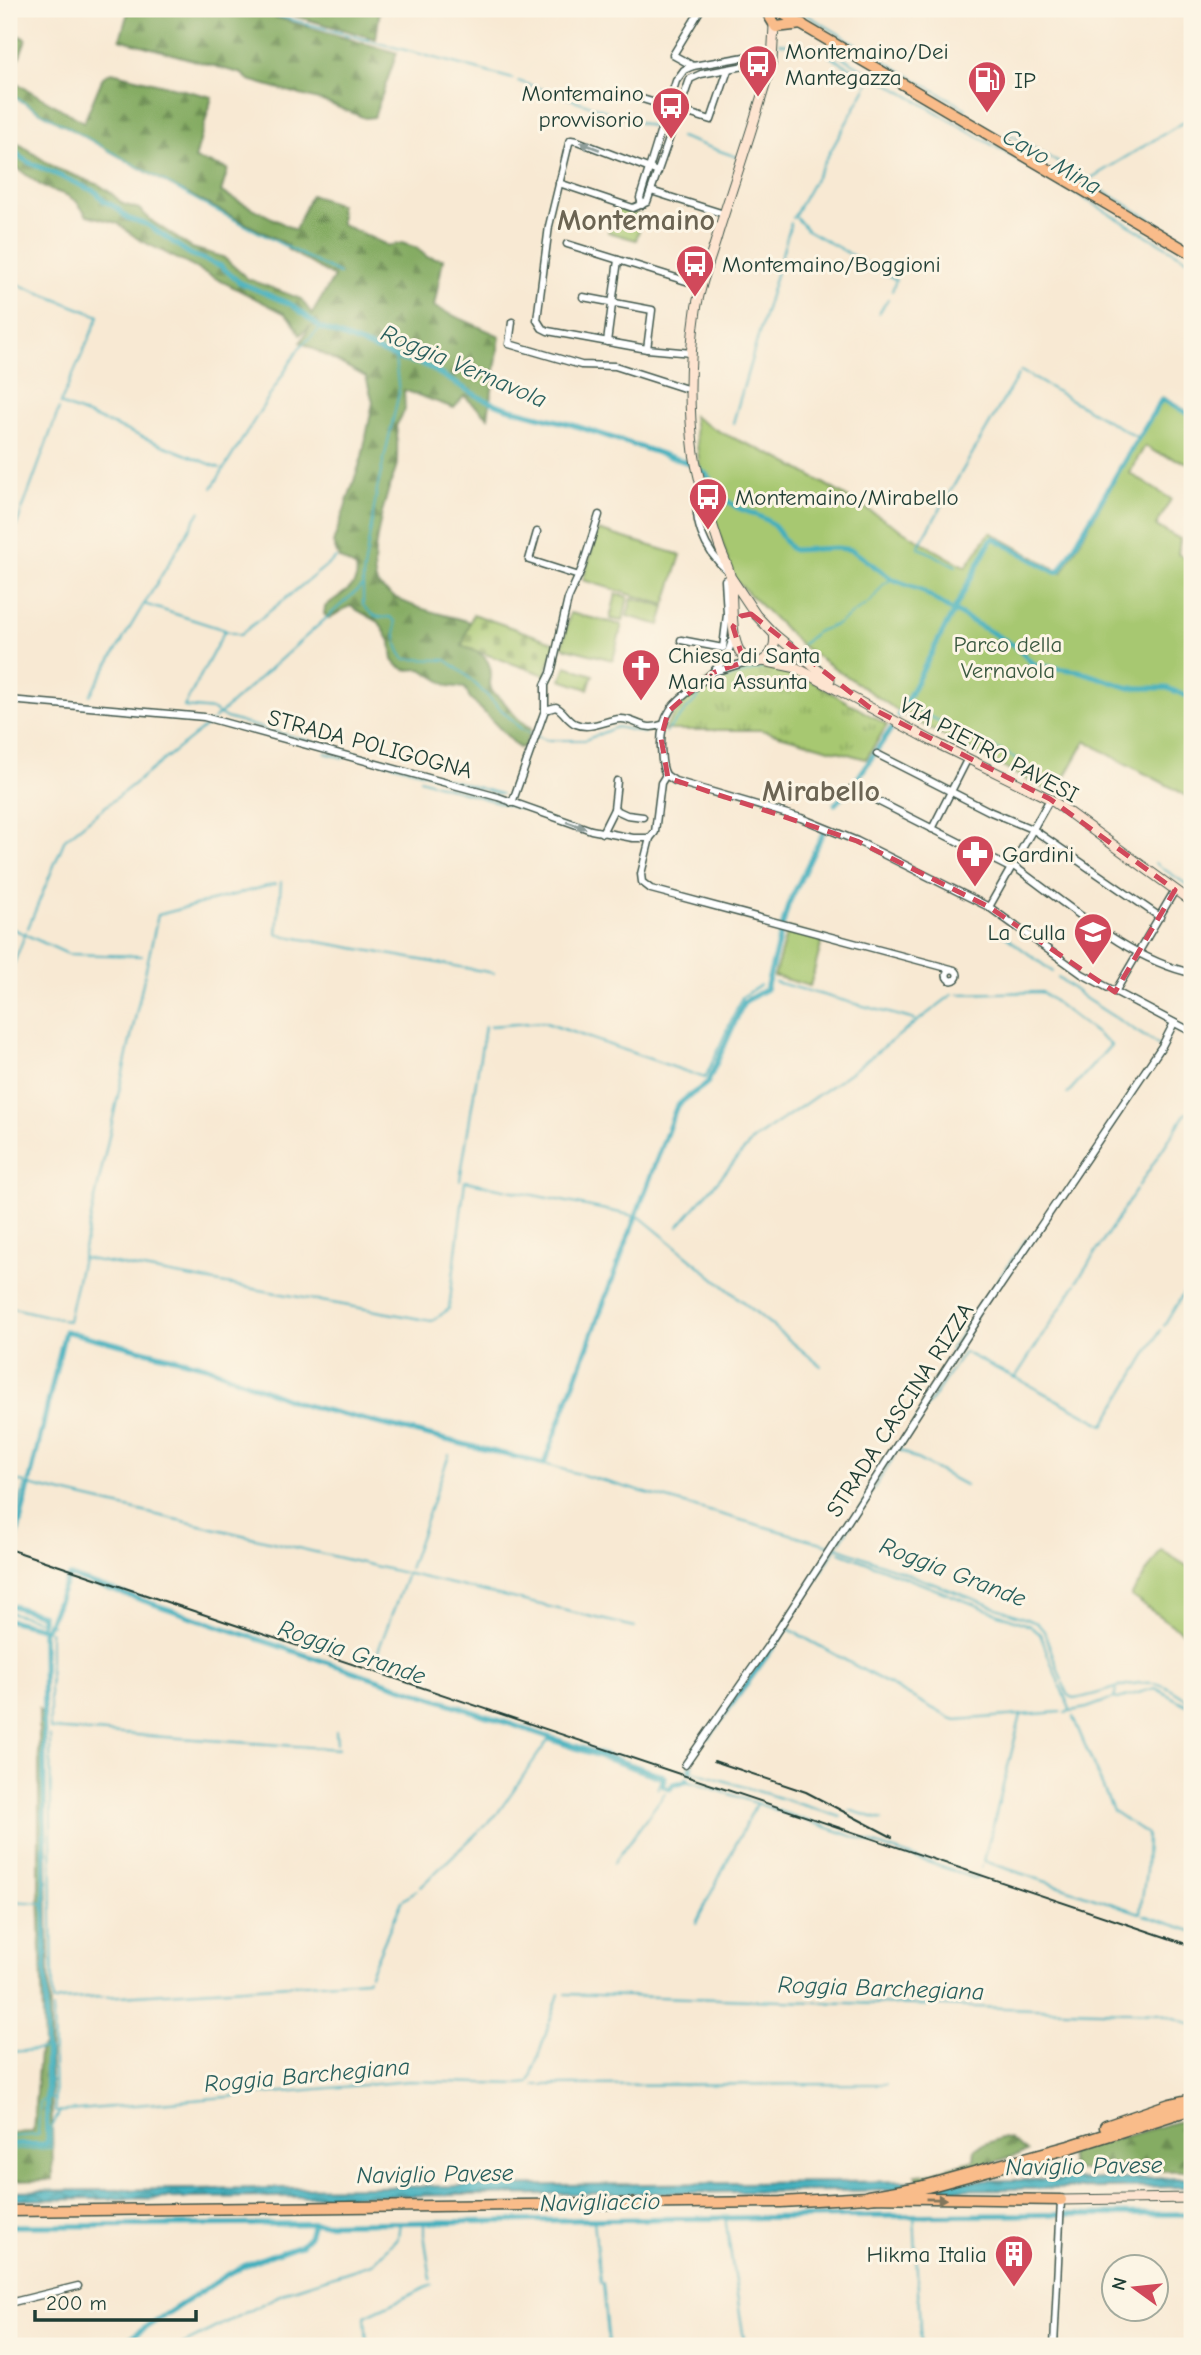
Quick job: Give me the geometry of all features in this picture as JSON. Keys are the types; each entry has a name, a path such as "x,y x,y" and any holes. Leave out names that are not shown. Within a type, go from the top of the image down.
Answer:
{"highway":[{"path":"963,2176 1192,2098"},
{"path":"868,2197 963,2176 1192,2108"},
{"path":"1157,2120 1192,2114"}],"main road":[{"path":"765,9 779,19 802,24 1192,254"},
{"path":"9,2211 781,2202 868,2197 1061,2203"}],"street":[{"path":"693,66 673,55 701,9"},
{"path":"750,661 739,652 728,576 696,464 690,390 697,308 702,286 773,53 779,19"},
{"path":"642,205 640,198 668,107 676,82 684,70 693,66 773,53"},
{"path":"559,183 634,208 648,202 690,79 701,74 727,70 773,53"},
{"path":"639,98 711,120 727,70"},
{"path":"659,140 668,143"},
{"path":"658,172 571,141 549,226 538,324 548,331 647,349 692,353"},
{"path":"651,191 724,214"},
{"path":"567,244 702,286"},
{"path":"607,342 618,260"},
{"path":"583,297 653,310 647,349"},
{"path":"512,322 509,344 581,365 615,366 690,390"},
{"path":"701,484 697,495 698,528 709,550 756,615 774,634 774,648 768,659 750,661 712,673"},
{"path":"512,803 545,710 543,696 568,599 579,576 599,515"},
{"path":"537,532 528,560 579,576"},
{"path":"681,640 723,648 735,625 756,615"},
{"path":"735,625 726,656 712,673 689,690 668,712 662,725 662,756 666,775 661,783 655,832 650,838 641,874 642,882 651,889 950,969"},
{"name":"VIA PIETRO PAVESI","path":"774,634 825,677 869,707"},
{"name":"VIA PIETRO PAVESI","path":"762,661 797,668 1050,799 1192,902"},
{"path":"543,696 578,725 588,726 623,719 644,727 662,725"},
{"name":"STRADA POLIGOGNA","path":"9,700 204,718 339,753 512,803 602,833 650,838"},
{"path":"545,710 556,707"},
{"path":"877,754 991,812 1034,830 1160,917"},
{"path":"932,828 968,758"},
{"path":"666,775 675,781 830,828 989,907 1082,974 1190,1031"},
{"path":"602,833 614,809 617,781"},
{"path":"852,788 1011,867 1120,942 1175,970 1192,973"},
{"path":"989,907 1050,799"},
{"path":"614,809 627,815 643,817"},
{"path":"1115,992 1175,890"},
{"name":"STRADA CASCINA RIZZA","path":"685,1763 767,1647 982,1313 1162,1045 1174,1023"},
{"path":"1054,2346 1061,2203 1192,2198"},
{"path":"9,2261 9,2303 78,2286"}],"highlighted area":[{"path":"751,614 869,707 1050,799 1175,890 1115,992 989,907 857,841 668,778 661,738 668,712 712,673 744,662 733,627 741,616"}],"green space":[{"path":"129,9 247,9 397,53 374,117 365,118 325,102 249,80 242,74 120,39"},
{"path":"270,9 380,9 376,39"},
{"path":"9,31 26,39 11,80 84,122 103,77 112,72 212,97 195,159 228,169 221,192 295,230 311,195 340,205 341,224 389,246 402,243 417,248 427,257 443,259 434,307 500,336 488,417 464,396 454,408 404,390 405,410 396,426 397,465 380,524 374,569 380,587 400,600 470,622 462,646 478,652 486,659 489,663 492,691 531,729 525,746 519,748 470,698 465,688 449,686 421,669 406,670 398,666 393,660 391,643 379,622 350,606 329,618 324,614 325,607 352,586 357,575 356,568 339,558 333,543 362,457 373,402 366,377 301,342 310,326 300,335 292,320 284,313 138,239 117,223 87,215 76,201 43,187 9,162 9,131 12,139 55,168 99,185 123,204 139,209 153,222 192,248 223,257 248,279 301,299 312,314 334,277 287,249 288,245 170,185 9,94"},
{"path":"617,209 643,216 636,240 608,232"},
{"name":"Parco della Vernavola","path":"1162,397 1192,414 1192,464 1157,453 1145,446 1129,473 1171,499 1156,526 1180,539 1178,554 1192,562 1192,799 1086,740 1063,781 1050,792 901,713 802,646 734,579 702,482 693,416 773,455 966,567 990,532 1062,573"},
{"path":"598,530 681,555 665,605 583,580"},
{"path":"616,594 628,597 623,621 610,619"},
{"path":"632,598 665,607 660,625 627,616"},
{"path":"570,613 622,625 613,660 562,647"},
{"path":"473,614 556,643 545,675 462,646"},
{"path":"762,664 790,669 887,725 866,759 761,730 664,730 690,696 715,675 732,668"},
{"path":"566,666 593,675 588,689 561,680"},
{"path":"788,928 823,938 810,986 774,976"},
{"path":"1161,1550 1192,1569 1192,1639 1131,1596"},
{"path":"39,1710 44,1716 53,2180 9,2181 9,2133 33,2132 39,2052 44,2046 39,1888"},
{"path":"1183,2120 1192,2123 1192,2171 1071,2170 1069,2152"},
{"path":"1001,2138 1009,2139 1027,2152 922,2184 915,2175 974,2160 975,2148"}],"water":[{"path":"1192,2178 1192,2187 9,2200 9,2191"}],"waterway":[{"name":"Cavo Mina","path":"252,9 513,79"},
{"path":"789,10 796,9"},
{"path":"797,9 966,109"},
{"name":"Cavo Mina","path":"780,43 829,49 1192,262"},
{"path":"793,218 871,79 829,56 829,50"},
{"name":"Cavo Mina","path":"518,81 656,128"},
{"path":"9,94 204,204 339,274"},
{"path":"1088,180 1192,117"},
{"path":"1008,133 1081,176"},
{"name":"Cavo Mina","path":"680,137 737,157"},
{"name":"Roggia Vernavola","path":"9,140 20,157 28,162 96,192 127,218 148,225 190,254 221,266 239,282 292,305 321,328 402,360 423,364 479,397 504,407 573,425 692,464 707,475 730,503 772,524 793,550 852,550 892,579 921,590 949,609"},
{"path":"1084,179 1192,244"},
{"path":"796,217 807,230 896,280 892,291"},
{"path":"733,423 791,223"},
{"path":"9,281 99,316 60,404 220,468"},
{"path":"879,313 888,299"},
{"path":"212,488 300,347 321,328"},
{"path":"395,358 399,393 377,490 363,576 363,605 375,615 390,617 395,621 398,646 405,659 446,660 466,675 522,730 546,740 585,740 617,727 644,733"},
{"path":"1020,372 1138,438"},
{"path":"956,566 918,547 1018,375"},
{"path":"1137,440 1162,399 1192,416"},
{"path":"9,546 59,409"},
{"path":"899,715 991,540 994,538 1055,572 1060,571 1135,443"},
{"path":"145,603 200,511"},
{"path":"226,631 240,635 336,558"},
{"path":"803,644 816,632 838,624 871,601 884,584 892,579"},
{"path":"214,719 361,587"},
{"path":"90,695 144,604 225,630 184,707 213,710 226,718 501,794"},
{"name":"Roggia Vernavola","path":"956,612 1015,646 1039,666 1079,671 1129,688 1167,688 1192,698"},
{"path":"665,733 703,692 721,680 762,668"},
{"path":"904,704 1019,760"},
{"path":"28,928 65,839 211,722"},
{"path":"854,784 891,729"},
{"path":"325,753 344,758"},
{"path":"420,779 520,809"},
{"path":"835,804 849,790"},
{"path":"30,1480 65,1331 206,1366 300,1404 544,1464 676,1108 708,1082 744,1002 766,989 788,905 825,829"},
{"path":"1155,863 1192,888"},
{"path":"281,882 277,934 494,973"},
{"path":"62,1320 68,1321 158,915 275,884"},
{"path":"9,927 68,954 142,956"},
{"path":"9,976 26,932"},
{"path":"998,935 1002,934 1053,972"},
{"path":"1058,977 1086,999 1158,1045"},
{"path":"775,982 915,1020"},
{"path":"490,1026 543,1022 705,1078 742,997 760,985"},
{"path":"958,994 1042,992 1111,1045 1067,1094"},
{"path":"678,1227 753,1140 851,1072 953,994"},
{"path":"460,1180 485,1026"},
{"path":"1138,1187 1186,1113"},
{"path":"82,1258 432,1321 449,1309 465,1181 640,1217 821,1366"},
{"path":"1077,1281 1136,1190"},
{"path":"951,1357 951,1349 1027,1238"},
{"path":"1164,1326 1192,1279"},
{"path":"965,1485 898,1449 964,1352 1015,1378 1076,1284"},
{"path":"9,1307 60,1319"},
{"path":"1016,1378 1104,1425 1161,1330"},
{"path":"409,1569 449,1455"},
{"name":"Roggia Grande","path":"837,1546 895,1455"},
{"path":"544,1464 829,1545"},
{"path":"9,1479 25,1483 11,1542"},
{"path":"29,1485 635,1627"},
{"path":"15,1544 29,1485"},
{"name":"Roggia Grande","path":"1061,1712 956,1720 787,1628 837,1547 1037,1623 1044,1631 1062,1680"},
{"path":"840,1552 1030,1626 1040,1634 1059,1683"},
{"path":"9,1568 12,1555"},
{"path":"377,1654 407,1574"},
{"name":"Roggia Grande","path":"48,1625 66,1582 69,1577 73,1577 662,1775 665,1778 663,1786"},
{"path":"9,1605 42,1615 42,1623"},
{"path":"9,1612 43,1622"},
{"name":"Roggia Grande","path":"9,1620 46,1629"},
{"name":"Roggia Grande","path":"47,1623 52,1625"},
{"name":"Roggia Grande","path":"709,1736 787,1628"},
{"path":"9,2145 47,2144 43,1631"},
{"path":"50,1631 50,1729 338,1747"},
{"name":"Roggia Grande","path":"1063,1683 1067,1694 1073,1699 1123,1686 1153,1683 1168,1688 1192,1703"},
{"name":"Roggia Grande","path":"1060,1686 1070,1709"},
{"path":"1114,1698 1155,1688 1192,1708"},
{"path":"1065,1712 1087,1708 1114,1698 1116,1690"},
{"path":"1021,1715 984,1861 1140,1913 1146,1871 1147,1834 1113,1811 1073,1717"},
{"path":"336,1731 337,1743"},
{"path":"50,1735 53,2002 101,1997"},
{"name":"Roggia Grande","path":"480,1830 497,1814 548,1740 662,1779 658,1789"},
{"name":"Roggia Grande","path":"690,1771 691,1766"},
{"path":"690,1770 841,1817"},
{"name":"Roggia Grande","path":"667,1788 670,1789 673,1784 685,1782 687,1779"},
{"path":"685,1782 697,1783 977,1879 978,1876"},
{"path":"614,1863 665,1793"},
{"path":"696,1923 756,1804"},
{"path":"849,1810 882,1820"},
{"path":"421,1886 478,1832"},
{"path":"370,1974 402,1901 417,1890"},
{"path":"9,1901 43,1903"},
{"path":"1144,1915 1192,1931"},
{"path":"105,1997 368,1978"},
{"name":"Roggia Barchegiana","path":"53,2009 55,2112 410,2081 529,2083 559,1994"},
{"name":"Roggia Barchegiana","path":"566,1994 1159,2013 1192,2024"},
{"path":"9,2052 49,2049 50,2099 53,2099"},
{"path":"535,2085 886,2084"},
{"path":"9,2137 38,2135 40,2102 46,2099"},
{"path":"9,2150 51,2148 51,2129 60,2111"},
{"name":"Navigliaccio","path":"9,2226 1192,2214"},
{"path":"914,2215 921,2346"},
{"path":"725,2217 745,2346"},
{"path":"594,2220 609,2346"},
{"path":"179,2346 290,2290 372,2264 398,2237 400,2222"},
{"path":"424,2222 431,2280"},
{"path":"118,2346 242,2267 300,2245 309,2236 313,2223"},
{"path":"367,2346 365,2316 432,2285"}],"railway":[{"path":"9,1549 1192,1946"},
{"path":"714,1761 806,1792 892,1837"}],"place":[{"name":"Montemaino/Dei Mantegazza","path":"758,98"},
{"name":"IP","path":"987,114"},
{"name":"Montemaino provvisorio","path":"671,140"},
{"name":"Montemaino/Boggioni","path":"695,298"},
{"name":"Montemaino/Mirabello","path":"708,531"},
{"name":"Chiesa di Santa Maria Assunta","path":"641,702"},
{"name":"Gardini","path":"975,888"},
{"name":"La Culla","path":"1093,966"},
{"name":"Hikma Italia","path":"1014,2288"}],"district":[{"name":"Montemaino","path":"636,220"},
{"name":"Mirabello","path":"821,791"}],"water label":[{"name":"Naviglio Pavese","path":"1084,2166"},
{"name":"Naviglio Pavese","path":"435,2174"}]}
